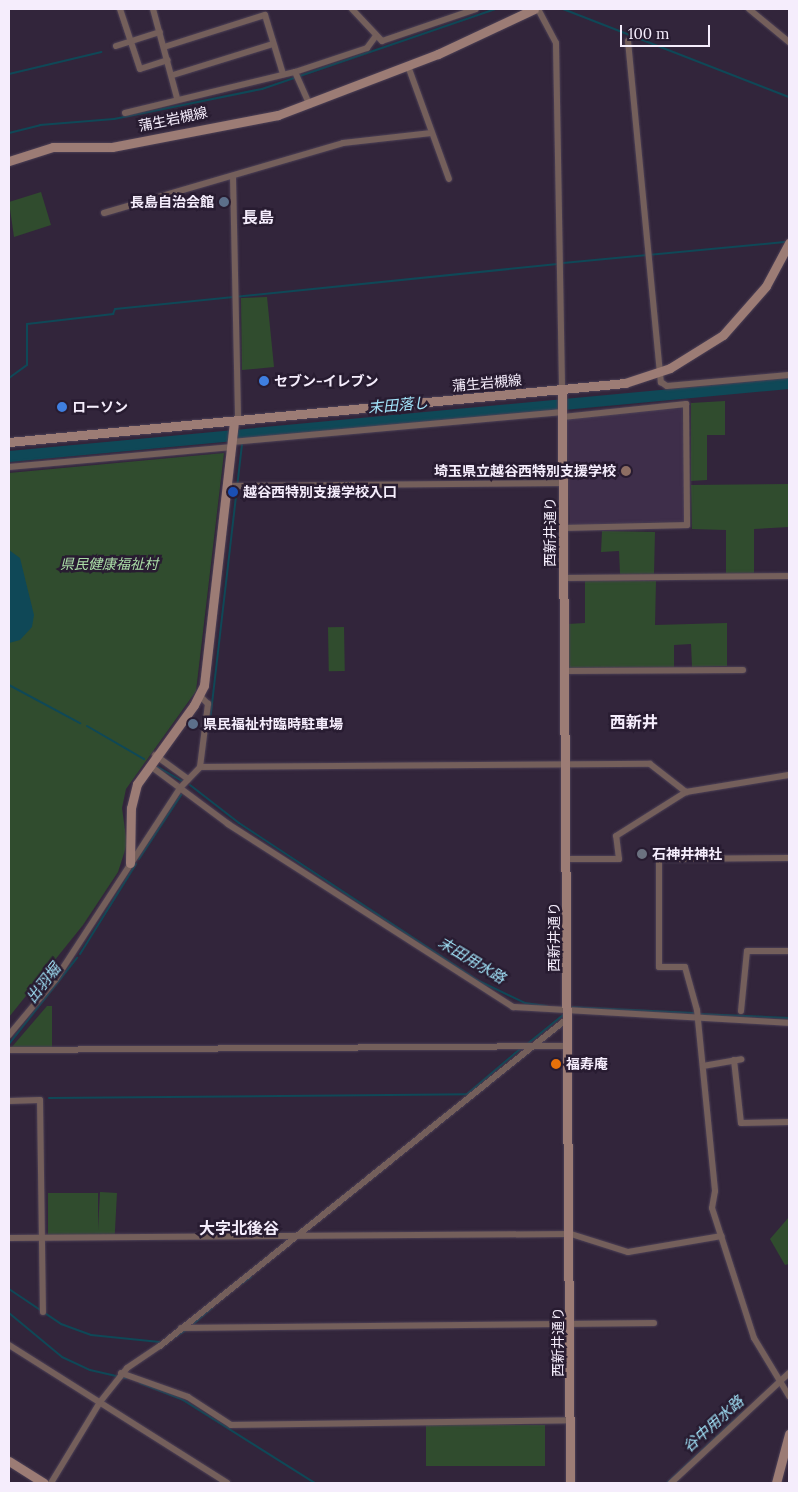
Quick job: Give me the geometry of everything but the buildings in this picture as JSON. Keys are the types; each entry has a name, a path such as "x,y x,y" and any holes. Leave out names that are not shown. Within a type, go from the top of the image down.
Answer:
{"street":[{"path":"120,9 140,69 168,60"},
{"path":"153,9 173,75 177,98"},
{"path":"352,9 375,37 382,41 476,9"},
{"name":"蒲生岩槻線","path":"9,161 53,147 112,147 210,125 253,121 310,105 408,66 534,9"},
{"path":"538,9 556,43 562,390"},
{"path":"750,9 789,42"},
{"path":"164,47 265,15 283,74"},
{"path":"116,46 160,32"},
{"path":"125,113 177,98 295,72 367,48 375,37"},
{"path":"628,41 659,373 667,386 789,375"},
{"path":"173,75 273,44"},
{"path":"408,66 449,179"},
{"path":"295,72 310,105"},
{"path":"104,213 233,177 343,143 431,133"},
{"path":"130,863 133,796 155,754 200,696 228,486 234,422 238,416 233,177"},
{"name":"蒲生岩槻線","path":"9,442 234,422 625,383 659,373 704,349 735,325 766,286 789,243"},
{"name":"西新井通り","path":"562,390 571,1234 572,1420 570,1483"},
{"path":"9,467 232,444 686,404 687,525 564,528"},
{"path":"228,486 564,483"},
{"path":"564,578 789,576"},
{"path":"565,670 743,670"},
{"path":"9,1035 55,980 180,788 200,767 208,704 200,696"},
{"path":"155,754 188,779"},
{"path":"200,767 650,764 686,792"},
{"path":"153,768 477,987 513,1007 568,1015 789,1024"},
{"path":"567,859 619,858 616,836 686,792 789,775"},
{"path":"789,858 658,859 659,967 685,967 698,1019 715,1191 712,1208 754,1338 780,1384 789,1396"},
{"path":"741,1011 747,951 789,951"},
{"path":"51,1483 100,1402 121,1373 181,1328 296,1236 568,1015"},
{"path":"9,1050 568,1046"},
{"path":"702,1066 738,1060 741,1123 789,1122"},
{"path":"9,1101 40,1100 43,1312"},
{"path":"9,1238 571,1234 628,1252 722,1236"},
{"path":"181,1328 571,1326 654,1323"},
{"path":"9,1345 227,1483"},
{"path":"671,1483 780,1384 789,1372"},
{"path":"121,1373 188,1397 231,1425 572,1420"},
{"path":"776,1483 789,1434"},
{"path":"9,1461 44,1483"}],"shaded area":[{"name":"埼玉県立越谷西特別支援学校","path":"682,409 686,521 570,525 566,413"}],"green space":[{"path":"41,192 51,225 14,237 9,202"},
{"path":"267,297 274,367 242,370 241,298"},
{"path":"725,401 725,435 707,435 707,480 691,481 691,403"},
{"name":"県民健康福祉村","path":"224,453 196,691 126,789 122,808 127,844 118,872 83,925 9,1017 9,473"},
{"path":"789,484 789,527 754,529 754,573 726,574 726,530 692,529 691,485"},
{"path":"602,531 655,532 654,574 620,574 619,551 601,552"},
{"path":"585,581 656,581 655,625 727,623 727,666 692,667 691,644 674,645 674,667 568,668 568,624 585,623"},
{"path":"328,627 344,627 345,671 329,671"},
{"path":"47,1006 52,1006 52,1049 11,1048"},
{"path":"100,1192 117,1193 115,1236 98,1235"},
{"path":"48,1193 98,1193 98,1236 48,1236"},
{"path":"789,1217 789,1264 785,1265 770,1239"},
{"path":"426,1425 545,1425 545,1466 426,1466"}],"water":[{"path":"9,550 20,558 34,615 32,627 20,640 9,643"}],"waterway":[{"path":"9,133 40,125 114,119 262,89 495,9"},
{"path":"563,9 789,97"},
{"path":"9,74 101,52"},
{"path":"563,263 787,242"},
{"path":"9,378 27,365 27,324 113,314 115,309 558,264"},
{"name":"末田落し","path":"9,456 789,383"},
{"path":"210,721 243,434"},
{"path":"9,685 80,723"},
{"path":"87,726 144,759"},
{"path":"156,766 182,781"},
{"name":"末田用水路","path":"190,785 239,823 477,980 525,1003 547,1006"},
{"name":"出羽堀","path":"139,859 181,795"},
{"name":"出羽堀","path":"80,954 136,864"},
{"name":"出羽堀","path":"9,1044 77,958"},
{"name":"末田用水路","path":"569,1007 694,1013"},
{"name":"末田用水路","path":"699,1014 789,1018"},
{"path":"526,1045 563,1015"},
{"path":"467,1094 520,1049"},
{"path":"49,1098 470,1094"},
{"path":"241,1284 251,1277"},
{"path":"9,1289 61,1324 91,1335 160,1342"},
{"path":"191,1326 212,1308"},
{"path":"9,1313 62,1357 90,1370 126,1378"},
{"path":"167,1342 186,1330"},
{"path":"140,1383 183,1400 315,1483"},
{"name":"谷中用水路","path":"667,1483 742,1413"}],"place":[{"name":"長島自治会館","path":"224,202"},
{"name":"セブン-イレブン","path":"264,381"},
{"name":"ローソン","path":"62,407"},
{"name":"埼玉県立越谷西特別支援学校","path":"626,471"},
{"name":"越谷西特別支援学校入口","path":"233,492"},
{"name":"県民福祉村臨時駐車場","path":"193,724"},
{"name":"石神井神社","path":"642,854"},
{"name":"福寿庵","path":"556,1064"}],"district":[{"name":"長島","path":"258,217"},
{"name":"西新井","path":"634,722"},
{"name":"大字北後谷","path":"239,1228"}]}
